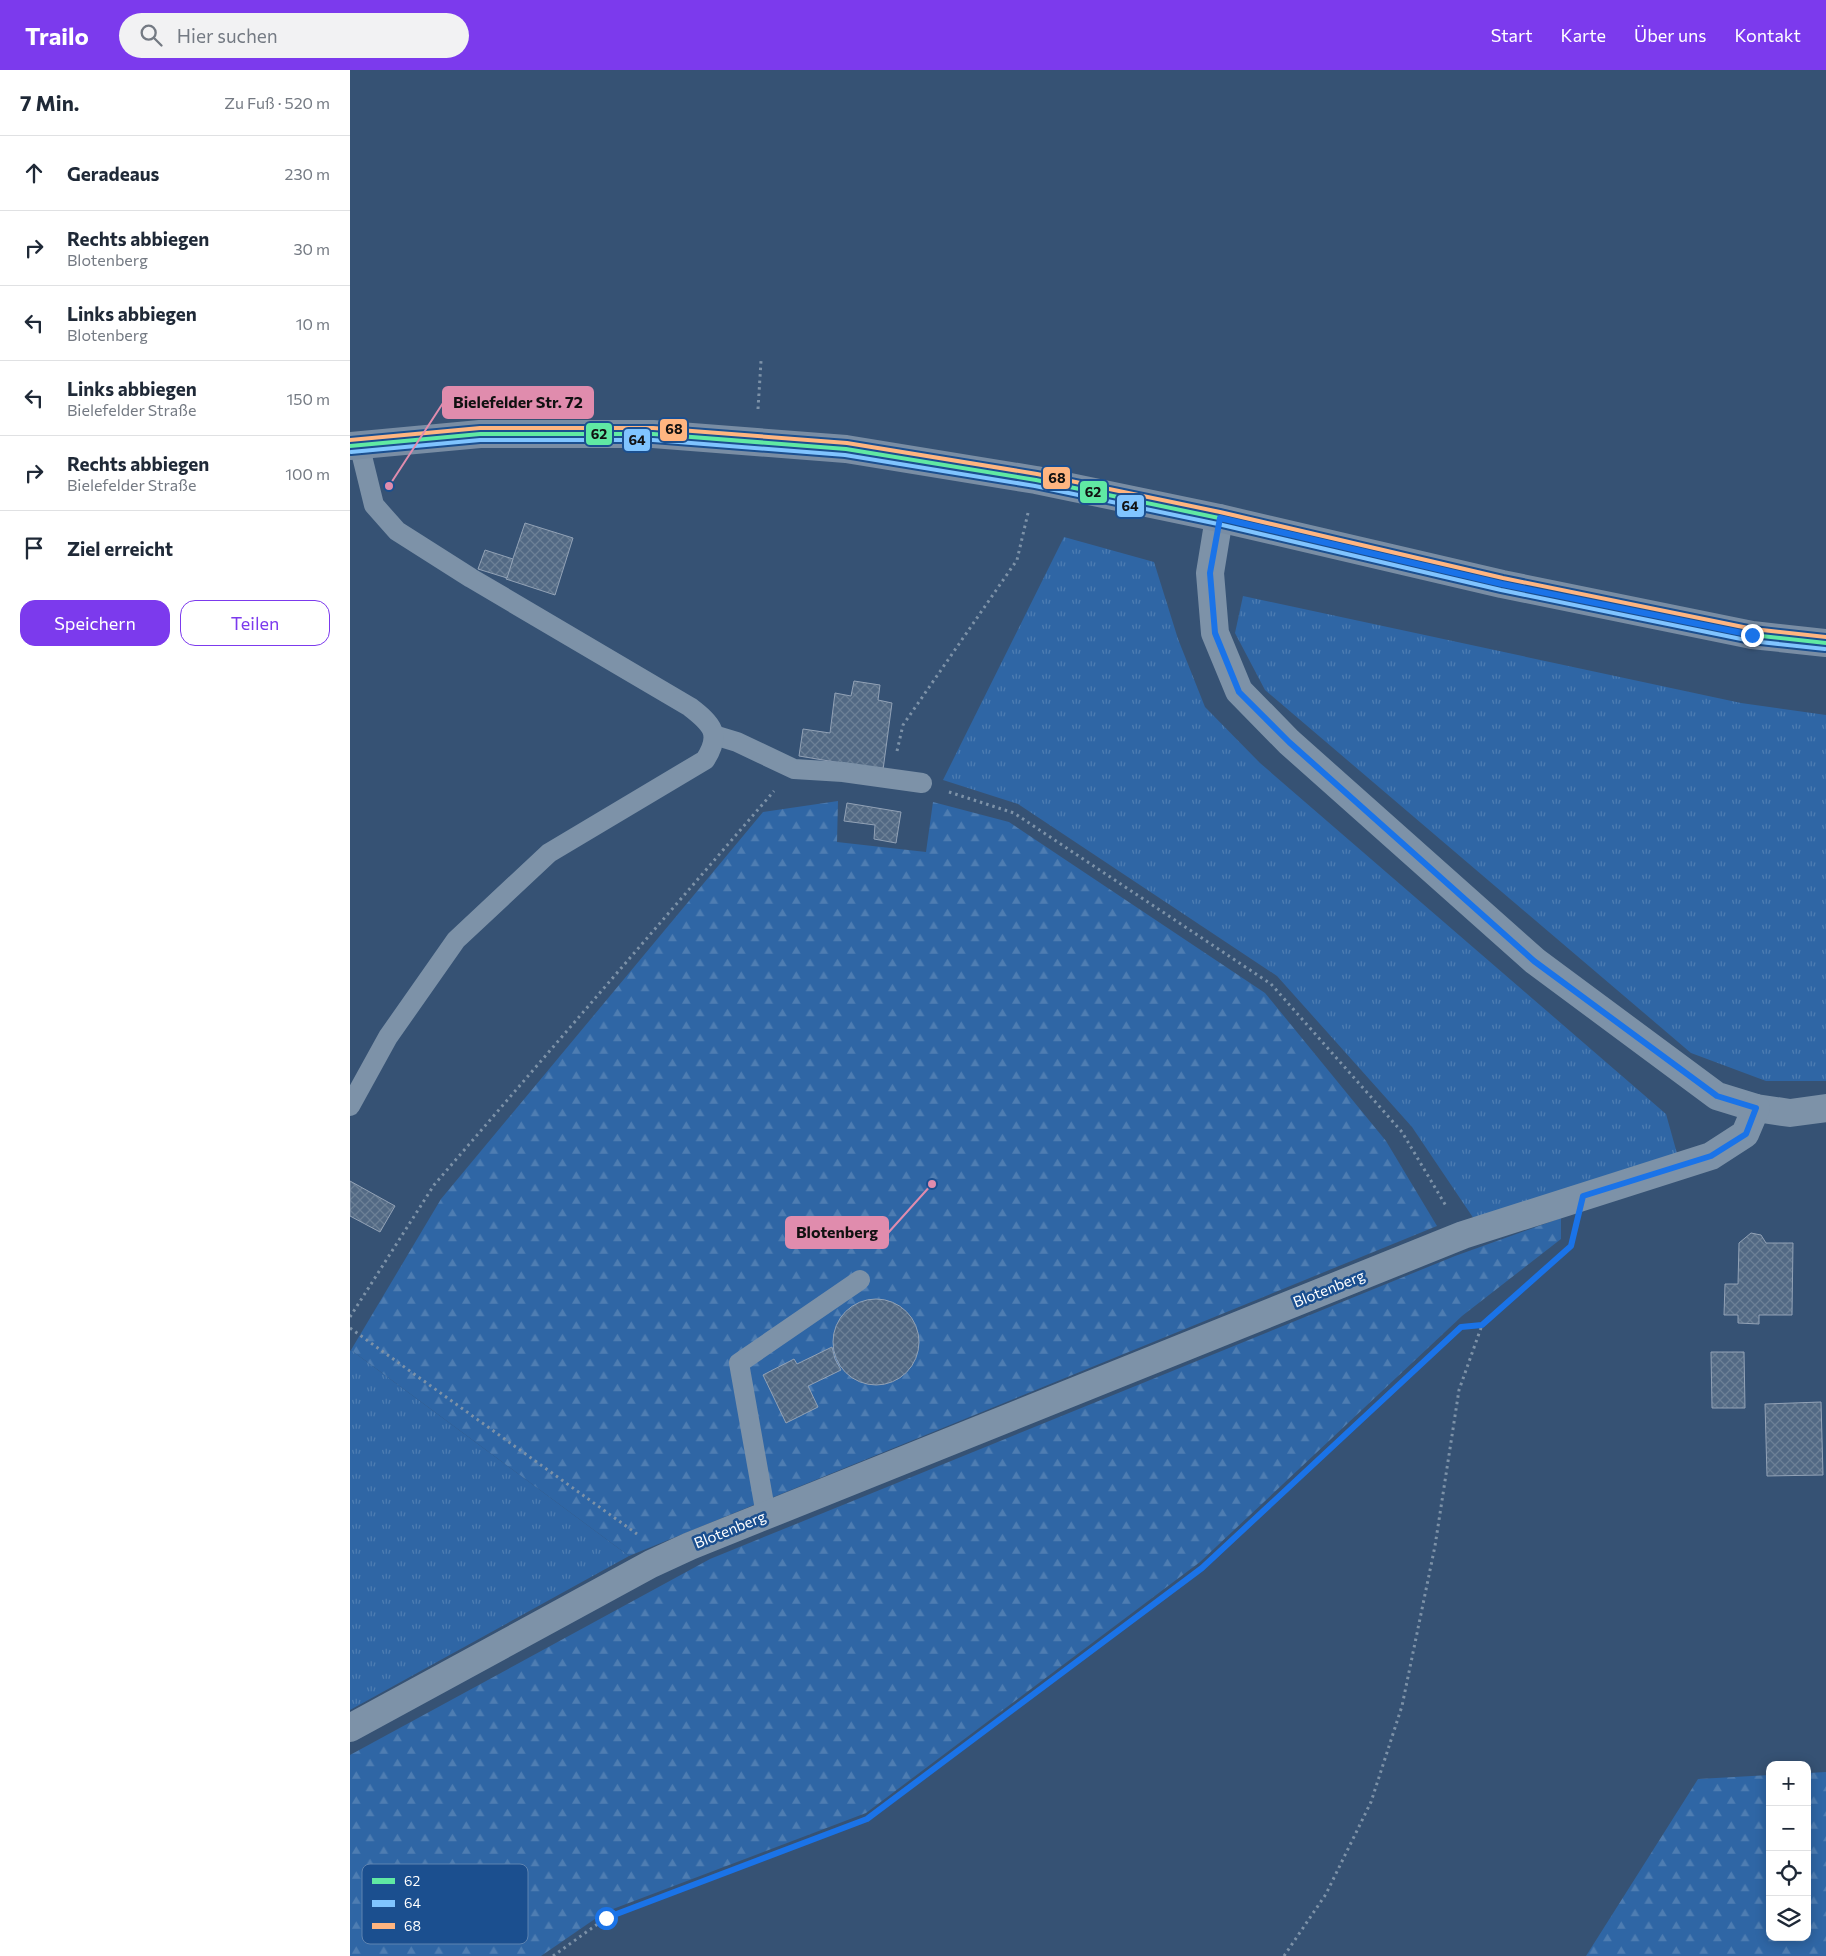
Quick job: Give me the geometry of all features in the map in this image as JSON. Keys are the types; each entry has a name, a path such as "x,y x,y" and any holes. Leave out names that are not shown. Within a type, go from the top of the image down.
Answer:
{"main road":[{"path":"354,445 480,434 653,434 846,449 1036,480 1220,518 1521,588 1752,635 1826,643"}],"street":[{"path":"1220,518 1210,573 1215,633 1239,692 1289,742 1534,961 1717,1096 1756,1108 1790,1112 1826,1108"},
{"name":"Blotenberg","path":"350,1728 652,1564 690,1546 1464,1235 1711,1156 1746,1134 1756,1108"}],"lane":[{"path":"350,1106 388,1037 456,940 549,852 705,760 712,748 714,734 707,720 690,707 471,578 397,531 374,505 354,445"},
{"path":"714,734 737,742 794,769 843,772 922,783"},
{"path":"766,1515 739,1363 860,1280"}],"path":[{"path":"756,442 761,361"},
{"path":"892,779 903,724 1017,560 1036,480"},
{"path":"350,1317 434,1185 794,769"},
{"path":"922,783 1014,813 1271,984 1402,1132 1464,1235"},
{"path":"1284,1956 1326,1894 1371,1802 1402,1706 1435,1546 1459,1390 1482,1325 1571,1246 1583,1196"},
{"path":"553,1956 606,1918 867,1819 1202,1568 1461,1327 1482,1325"},
{"path":"350,1328 636,1533 652,1564"}],"green space":[{"path":"1064,537 1154,562 1178,639 1205,707 1260,763 1666,1114 1678,1157 1476,1222 1412,1127 1277,976 1018,804 943,780"},
{"path":"1243,596 1741,703 1826,715 1826,1081 1766,1081 1691,1053 1265,690 1235,633"},
{"path":"838,801 837,842 926,852 933,802 1009,822 1265,993 1386,1141 1437,1226 629,1556 351,1350 441,1199 763,812"},
{"path":"1561,1218 1561,1239 1462,1316 1200,1562 866,1813 605,1912 541,1956 350,1956 350,1755 710,1559 1455,1256"},
{"path":"350,1351 629,1556 350,1710"},
{"path":"1826,1772 1826,1956 1586,1956 1698,1779 1766,1775 1766,1941 1811,1941 1811,1773"}],"building":[{"path":"525,523 573,538 555,595 506,579"},
{"path":"485,550 513,559 507,578 478,569"},
{"path":"854,681 880,685 878,700 892,703 883,770 799,756 803,729 830,733 835,693 851,696"},
{"path":"847,803 901,812 896,843 874,839 875,825 844,821"},
{"path":"350,1181 395,1206 380,1232 350,1216"},
{"path":"1751,1233 1761,1235 1766,1243 1793,1243 1792,1315 1759,1315 1759,1324 1738,1323 1738,1315 1724,1315 1725,1284 1738,1284 1739,1243"},
{"path":"876,1299 892,1302 900,1306 912,1318 916,1326 919,1342 916,1358 912,1366 900,1378 892,1382 876,1385 860,1382 852,1378 840,1366 836,1358 833,1342 836,1326 840,1318 852,1306 860,1302"},
{"path":"832,1347 835,1359 841,1370 808,1386 818,1407 786,1423 763,1375 794,1359 797,1364"},
{"path":"1711,1352 1744,1352 1745,1408 1712,1408"},
{"path":"1821,1402 1823,1475 1767,1476 1765,1404"}],"transit line":[{"name":"68","path":"350,440 480,428 653,428 847,443 1037,474 1220,512 1503,578 1753,629 1826,637"},
{"name":"62","path":"350,446 480,434 653,434 846,449 1036,480 1219,518 1502,584 1752,635 1826,643"},
{"name":"64","path":"351,452 480,440 653,440 845,455 1035,486 1218,524 1501,590 1751,641 1825,649"}],"place":[{"name":"Bielefelder Str. 72","path":"389,486"},
{"name":"Blotenberg","path":"932,1184"}],"route":[{"path":"606,1918 867,1819 1202,1568 1461,1327 1482,1325 1571,1246 1583,1196 1711,1156 1746,1134 1756,1108 1717,1096 1534,961 1289,742 1239,692 1215,633 1210,573 1220,518 1502,584 1752,635"}]}
